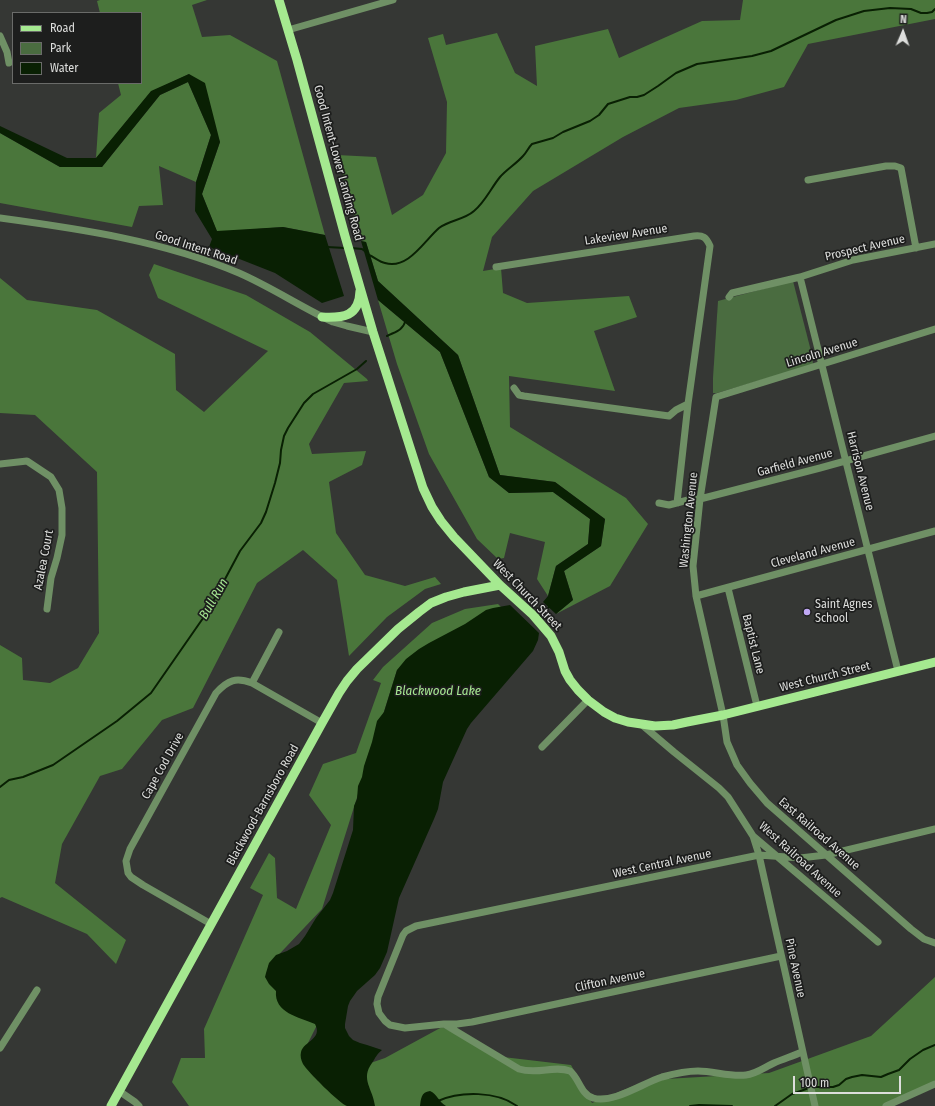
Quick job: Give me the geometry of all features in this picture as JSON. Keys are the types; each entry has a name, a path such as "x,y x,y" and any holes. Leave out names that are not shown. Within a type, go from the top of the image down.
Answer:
{"main road":[{"name":"Good Intent-Lower Landing Road","path":"279,0 297,60 351,258 374,332"},
{"path":"322,317 338,317 351,313 358,303 360,286"},
{"name":"West Church Street","path":"374,332 423,488 432,507 454,537 546,630 555,642 565,671 570,680 588,700 604,712 615,718 628,722 655,726 673,725 723,715 935,662"},
{"name":"Blackwood-Barnsboro Road","path":"111,1106 339,693 357,669 398,629 432,603 464,592 500,585"}],"street":[{"path":"288,30 393,0"},
{"path":"0,36 7,52 9,63"},
{"path":"808,180 886,166 901,168 916,248"},
{"name":"Good Intent Road","path":"0,218 120,238 178,251 239,274 322,317 347,326 374,332"},
{"name":"Lakeview Avenue","path":"496,267 701,235 710,246 703,291"},
{"name":"Prospect Avenue","path":"800,277 853,260 935,244"},
{"path":"729,297 732,293 800,277"},
{"name":"Harrison Avenue","path":"800,277 898,671"},
{"name":"Washington Avenue","path":"676,503 703,291"},
{"name":"Lincoln Avenue","path":"716,397 935,329"},
{"path":"514,388 519,395 524,396 669,416 676,410 688,404"},
{"name":"Washington Avenue","path":"716,397 700,499 694,566 696,596 723,715"},
{"name":"Garfield Avenue","path":"659,504 669,505 688,500 700,499 935,436"},
{"name":"Azalea Court","path":"0,464 27,461 51,477 58,490 62,508 62,535 58,558 51,578 47,609"},
{"name":"Cleveland Avenue","path":"696,596 935,531"},
{"name":"Baptist Lane","path":"728,588 757,706"},
{"path":"252,684 279,632"},
{"name":"Cape Cod Drive","path":"211,924 136,882 128,873 126,861 130,849 216,693 223,685 233,680 246,681 322,723"},
{"path":"542,747 588,700"},
{"name":"East Railroad Avenue","path":"723,715 727,742 737,765 750,783 768,803 911,930 924,939 935,943"},
{"name":"West Railroad Avenue","path":"641,724 719,788 728,797 753,836 878,942"},
{"name":"West Central Avenue","path":"401,941 406,931 416,926 759,855 800,858 826,855 935,829"},
{"name":"Pine Avenue","path":"753,836 759,855 815,1106"},
{"name":"Clifton Avenue","path":"401,941 378,997 377,1004 379,1013 390,1025 413,1028 428,1025 472,1022 781,956"},
{"path":"0,1048 36,990"},
{"path":"444,1024 519,1068 528,1071 561,1069 570,1071 587,1095 593,1098 602,1099 616,1096 660,1078 688,1071 748,1075 755,1073 773,1063 802,1052"},
{"path":"886,1106 935,1084"},
{"path":"119,1091 139,1106"}],"green space":[{"path":"207,0 192,5 202,37 230,35 277,61 325,235 283,227 217,232 202,194 220,142 189,74 151,92 96,158 99,113 121,95 118,84 142,84 142,12 100,12 97,1"},
{"path":"743,0 935,0 935,19 808,44 784,87 736,100 679,108 623,137 533,191 492,237 483,271 501,268 503,293 527,303 629,296 637,317 594,331 615,391 509,376 510,427 626,498 648,524 610,586 556,614 573,600 564,571 601,546 605,519 555,482 500,475 458,355 378,281 366,242 361,241 337,155 376,157 392,215 423,195 446,153 447,102 428,38 443,34 446,45 497,33 515,73 537,86 535,46 608,29 619,58 702,21 740,20"},
{"path":"188,82 211,135 196,182 159,166 163,205 139,206 132,227 0,203 0,133 60,167 102,167 160,95"},
{"path":"154,264 246,295 310,332 367,379 368,381 344,383 309,444 312,454 366,451 362,465 329,482 336,533 365,575 405,586 435,577 441,584 425,589 387,617 349,656 337,580 303,550 257,583 193,708 162,720 122,769 100,776 62,844 55,883 126,940 116,964 87,934 2,897 0,898 0,645 22,658 23,680 50,683 78,668 99,633 97,472 35,415 0,413 0,278 27,300 97,310 175,354 176,390 204,412 268,351 158,298 149,275"},
{"path":"793,281 813,364 713,393 718,301"},
{"path":"378,300 440,352 489,477 509,493 553,492 590,519 588,544 556,566 548,596 537,579 545,542 510,533 504,558 498,559 477,539 429,454 397,364"},
{"path":"498,604 502,608 397,670 322,909 268,966 292,1009 317,1025 301,1057 318,1081 385,1058 442,1027 503,1057 571,1065 592,1103 648,1080 769,1073 871,1036 935,977 935,1084 888,1106 189,1106 172,1082 181,1058 205,1058 204,1029 263,895 250,888 269,853 275,858 277,898 296,909 331,825 309,795 323,764 356,753 381,683 373,680 383,667 432,623 465,609"}],"water":[{"path":"189,74 205,83 220,142 202,194 217,231 283,227 325,235 344,296 322,303 275,273 209,247 212,239 195,211 196,182 211,135 188,82 160,95 102,167 60,167 0,133 0,126 67,158 96,158 151,91"},
{"path":"361,241 366,242 378,281 458,355 500,475 555,482 605,519 601,546 564,571 573,600 556,614 543,602 548,596 556,566 588,544 590,519 553,492 509,493 489,477 440,352 378,300"},
{"name":"Blackwood Lake","path":"510,605 539,633 538,640 533,651 467,729 443,782 438,809 434,819 399,898 387,952 375,975 357,991 350,1001 345,1024 345,1028 349,1036 353,1040 360,1043 382,1050 378,1053 367,1074 368,1084 375,1106 347,1106 324,1087 303,1064 301,1052 303,1048 315,1037 317,1029 315,1024 289,1013 279,1004 276,998 276,991 265,977 269,963 276,955 299,944 330,900 353,830 354,806 357,799 358,786 362,777 377,721 384,712 397,670 406,659 419,649 465,624 486,610"},
{"path":"430,1091 446,1106 420,1106 423,1094"}],"waterway":[{"path":"369,255 383,262 393,264 408,258 443,225 470,214 478,207 500,177 520,159 532,144 553,138 563,132 590,121 599,115 608,104 630,97 644,95 676,73 697,64 752,56 771,51 836,20 864,11 890,8 911,9 921,13 927,13 932,12 935,9"},
{"path":"327,247 345,248"},
{"path":"351,248 362,249 366,252"},
{"name":"Bull Run","path":"387,336 401,329 406,320"},
{"name":"Bull Run","path":"0,787 9,780 23,777 53,765 117,721 151,693 208,611 240,551 261,523 275,483 284,436 304,403 313,394 357,369 366,361"},
{"path":"539,617 550,606"},
{"path":"813,1087 833,1087 839,1085 846,1079 862,1075 881,1077 899,1070 910,1059 923,1050 935,1045"},
{"path":"775,1106 792,1094 809,1088"},
{"path":"438,1101 457,1095 478,1094 499,1097 517,1106"},
{"path":"690,1106 732,1106"}],"place":[{"name":"Saint Agnes School","path":"807,612"}]}
